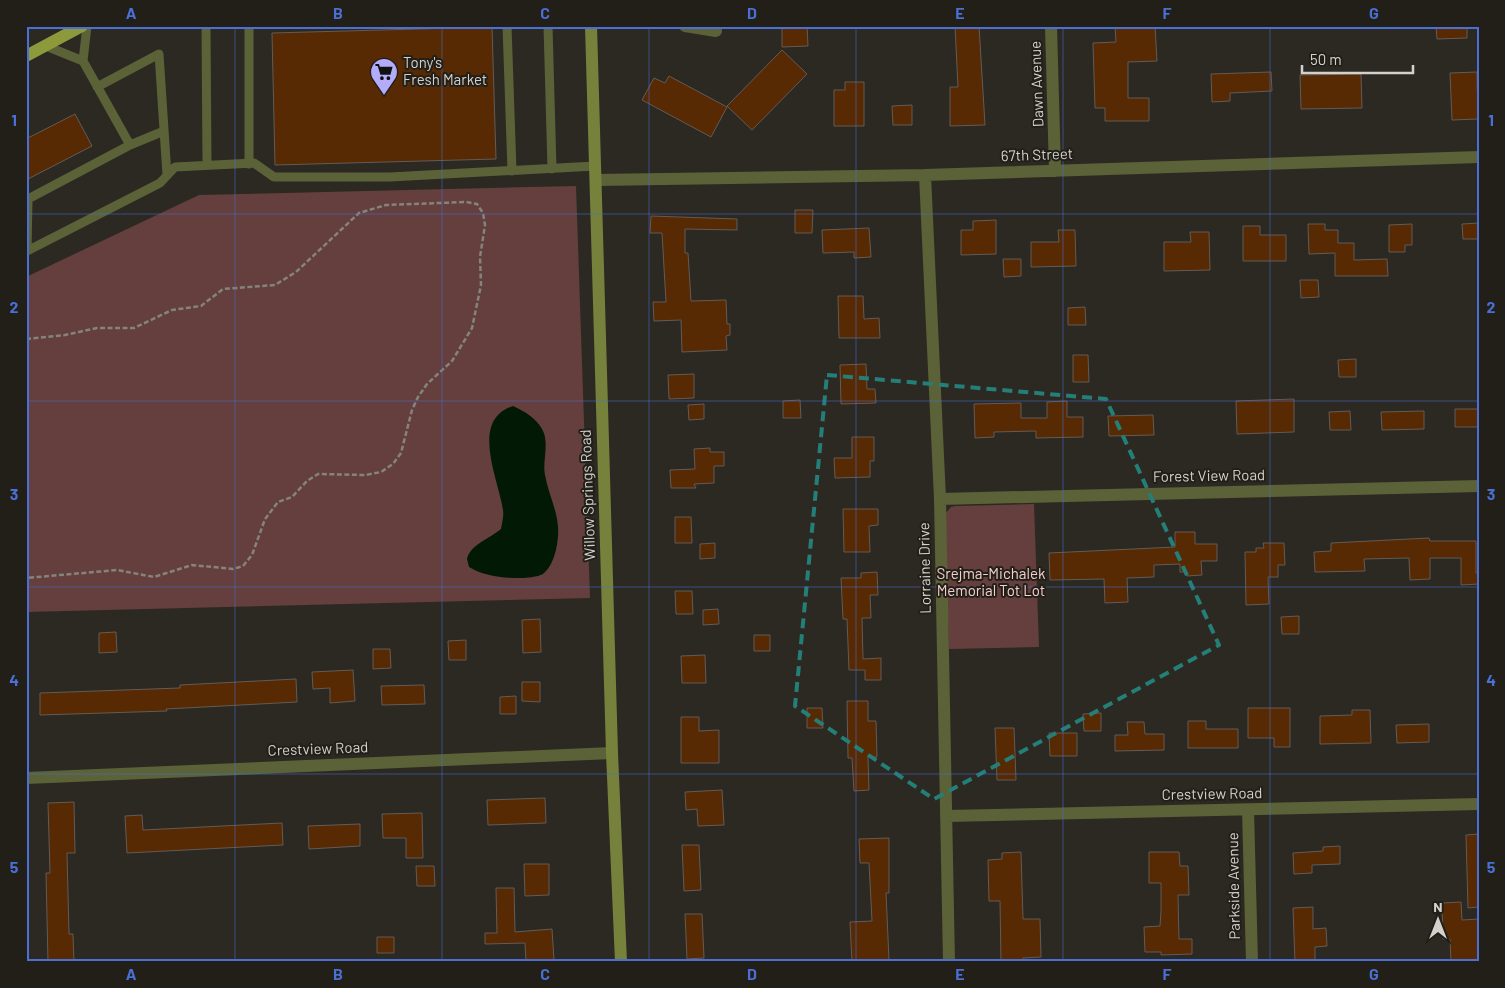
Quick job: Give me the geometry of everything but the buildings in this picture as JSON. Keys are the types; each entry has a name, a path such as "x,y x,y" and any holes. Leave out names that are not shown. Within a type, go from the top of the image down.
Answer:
{"main road":[{"path":"26,56 82,26"},
{"name":"Willow Springs Road","path":"591,26 612,753 621,962"}],"street":[{"path":"685,26 716,31"},
{"name":"Dawn Avenue","path":"1052,26 1056,170"},
{"name":"67th Street","path":"596,180 925,174 1479,157"},
{"name":"Lorraine Drive","path":"925,174 940,499 948,962"},
{"name":"Forest View Road","path":"940,499 1479,486"},
{"name":"Crestview Road","path":"26,778 612,753"},
{"name":"Crestview Road","path":"946,816 1479,804"},
{"name":"Parkside Avenue","path":"1248,810 1252,962"}],"lane":[{"path":"86,26 82,61 130,145"},
{"path":"206,26 207,165"},
{"path":"249,26 249,164"},
{"path":"506,26 512,171"},
{"path":"548,26 552,169"},
{"path":"46,46 82,61"},
{"path":"97,87 159,54 167,175"},
{"path":"164,131 130,145 28,198 27,252 160,183 175,167 254,163 274,177 390,177 595,166"}],"path":[{"path":"26,339 66,335 97,328 134,328 172,310 188,310 201,306 222,290 275,286 296,272 359,213 386,206 466,202 477,204 483,213 485,225 480,257 481,285 472,328 452,361 427,384 418,397 412,410 404,446 393,464 381,472 364,475 318,474 313,477 292,498 278,502 265,519 252,555 242,566 233,569 192,565 154,577 117,570 26,578"}],"highlighted area":[{"path":"827,375 1106,399 1219,645 934,799 795,706"}],"green space":[{"path":"576,186 590,598 26,612 26,277 199,195"},
{"name":"Srejma-Michalek Memorial Tot Lot","path":"1034,504 1039,647 949,649 945,514 951,507 956,506"}],"shaded area":[{"path":"513,406 533,418 544,434 546,446 545,475 558,527 557,546 551,565 543,574 526,578 500,577 481,573 469,567 467,559 476,546 501,529 503,510 493,468 489,437 492,424 500,413"}],"place":[{"name":"Tony's Fresh Market","path":"384,96"}]}
